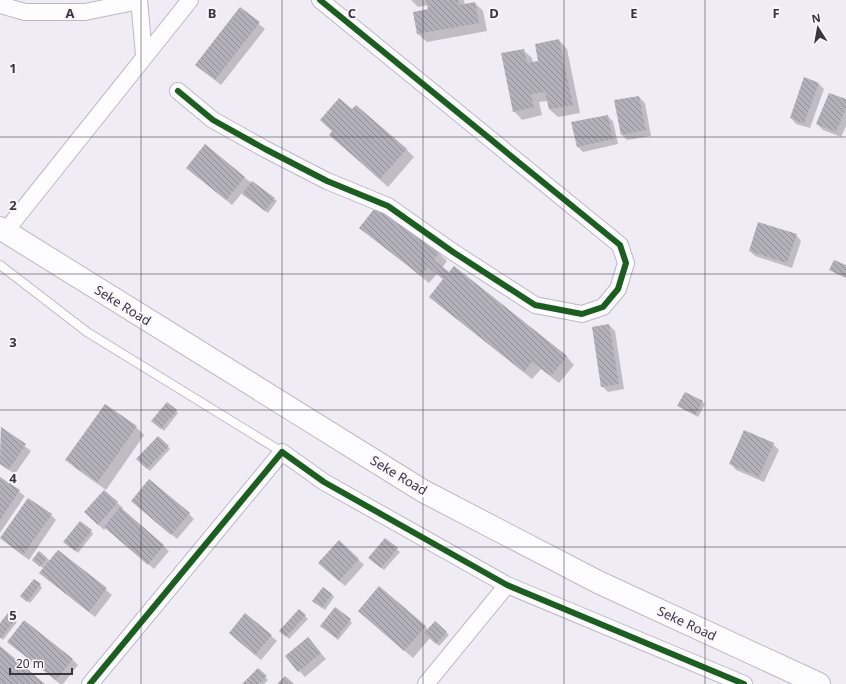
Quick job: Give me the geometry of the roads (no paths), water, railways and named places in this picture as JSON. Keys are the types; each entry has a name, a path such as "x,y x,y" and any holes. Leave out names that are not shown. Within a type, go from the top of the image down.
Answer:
{"main road":[{"name":"Seke Road","path":"3,230 423,491 598,582 819,684"}],"street":[{"path":"0,5 25,12 85,12 139,0 144,55"},
{"path":"3,230 190,0"},
{"path":"178,91 213,120 264,149 327,181 388,206 453,252 535,305 582,314 603,307 618,289 626,263 620,245 331,3"},
{"path":"90,684 282,452 324,482 508,585 739,683"},
{"path":"426,684 508,585"}],"lane":[{"path":"0,266 88,332 282,452"}]}
